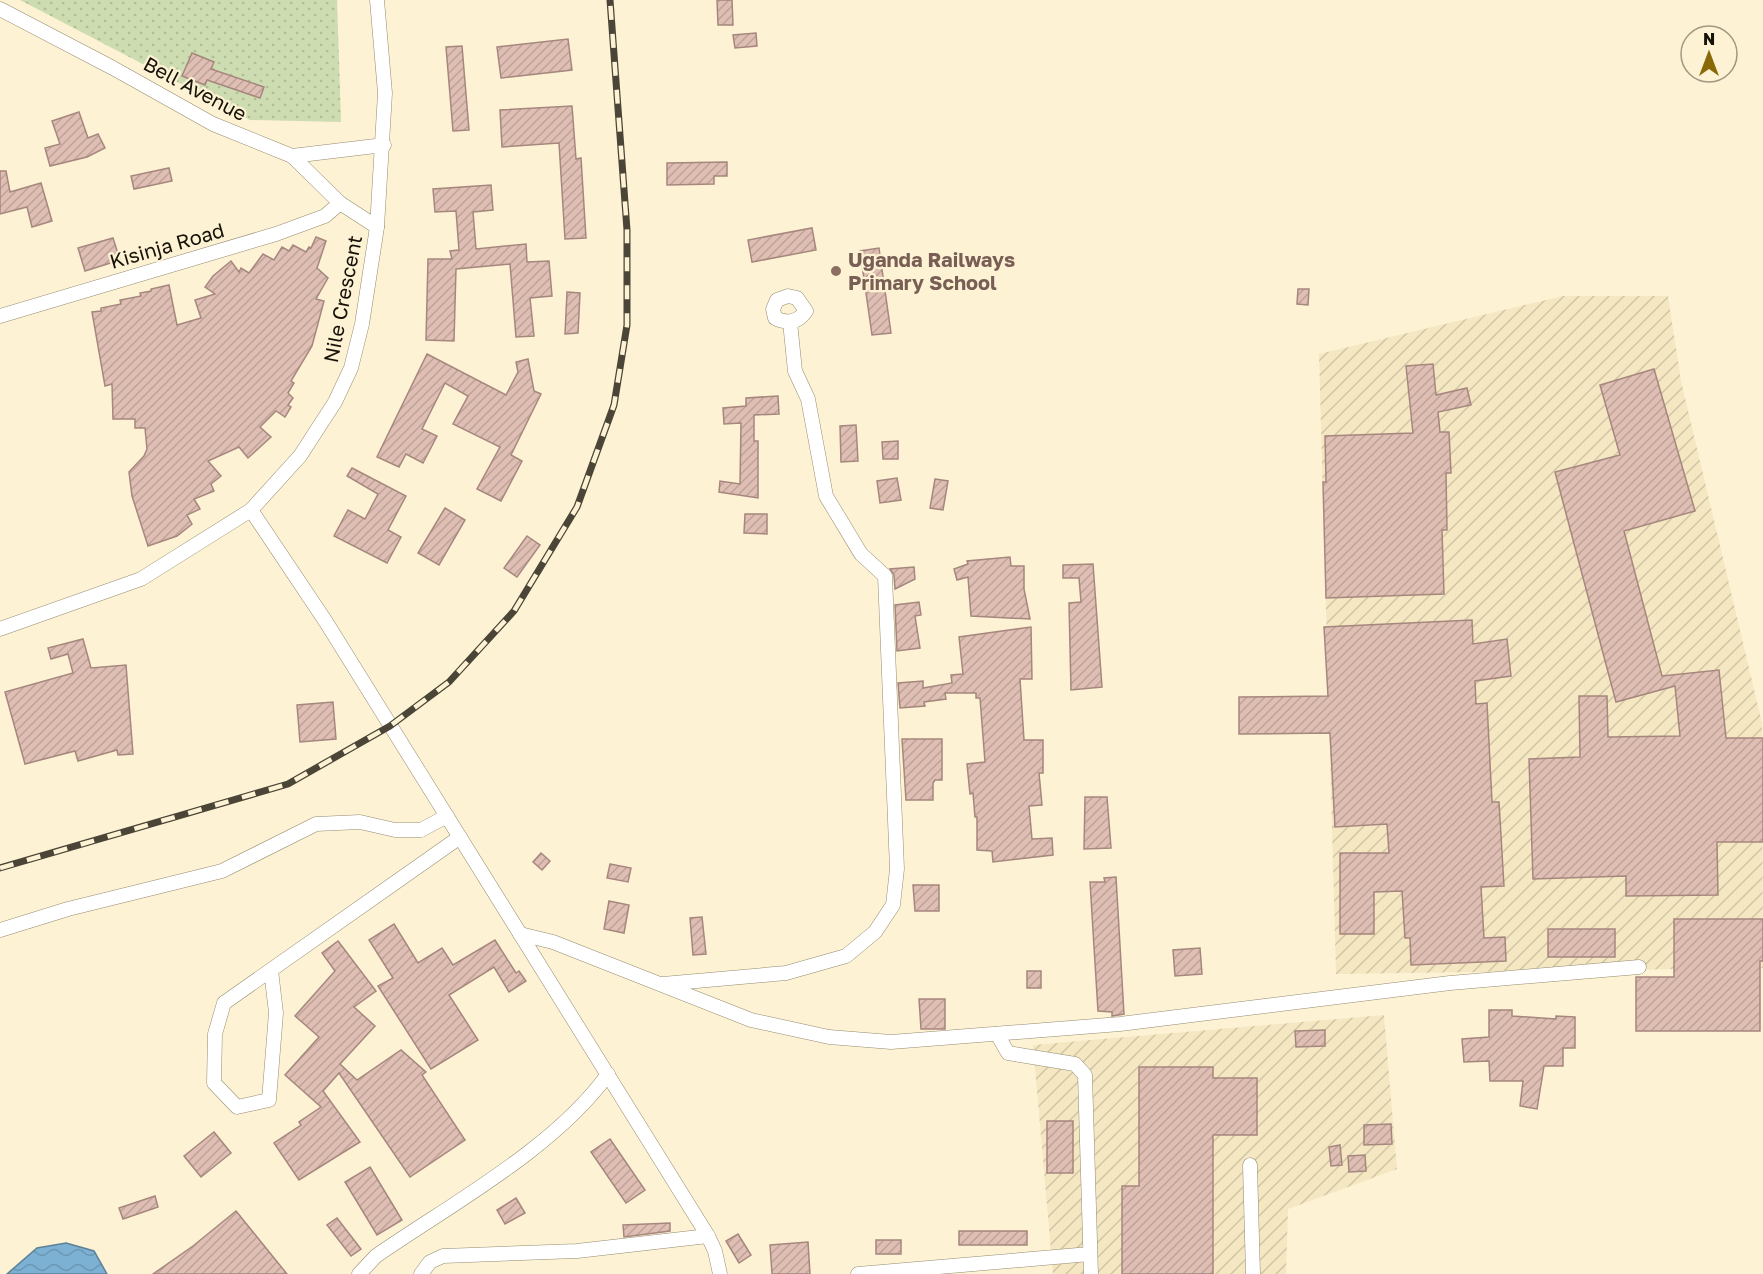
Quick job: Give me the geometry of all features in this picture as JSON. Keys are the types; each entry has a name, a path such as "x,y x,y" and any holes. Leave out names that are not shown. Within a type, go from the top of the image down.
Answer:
{"street":[{"name":"Nile Crescent","path":"0,629 141,579 251,510 300,456 335,402 351,368 362,324 377,227 384,145 385,93 377,0"},
{"name":"Bell Avenue","path":"0,9 213,124 292,156 384,145"},
{"path":"292,156 340,203 377,227"},
{"name":"Kisinja Road","path":"0,316 276,234 325,216 340,203"},
{"path":"658,984 786,973 846,956 875,932 893,905 897,869 885,576 861,554 826,496 808,399 795,371 790,322"},
{"path":"251,510 326,622 708,1236 715,1251 720,1274"},
{"path":"0,930 68,909 222,871 316,824 360,822 394,830 421,830 447,816"},
{"path":"271,970 276,1013 269,1100 237,1107 214,1083 215,1034 224,1003 460,837"},
{"path":"520,934 553,942 751,1020 829,1037 891,1042 1120,1024 1450,983 1640,967"},
{"path":"997,1034 1008,1053 1075,1064 1085,1075 1091,1274"},
{"path":"359,1274 376,1256 521,1157 588,1101 608,1074"},
{"path":"1250,1165 1253,1274"},
{"path":"421,1274 430,1262 443,1256 577,1251 708,1236"},
{"path":"858,1274 1090,1254"}],"shaded area":[{"path":"1563,296 1668,296 1681,381 1762,723 1763,968 1336,974 1319,354"},
{"path":"1384,1015 1397,1169 1288,1209 1286,1274 1053,1274 1033,1045"}],"green space":[{"path":"20,0 337,0 341,122 250,120"}],"water":[{"path":"66,1243 94,1251 107,1274 7,1274 37,1248"}],"building":[{"path":"717,0 732,0 733,25 718,25"},
{"path":"756,33 757,46 735,48 733,35"},
{"path":"568,39 572,70 501,78 497,47"},
{"path":"462,46 469,130 453,131 446,47"},
{"path":"192,53 214,62 211,69 264,87 260,98 207,80 205,85 182,76"},
{"path":"572,106 576,159 581,158 586,238 565,239 559,143 502,147 500,110"},
{"path":"79,112 88,138 98,134 105,148 87,157 50,166 45,148 60,144 52,121"},
{"path":"727,162 727,176 714,176 714,184 667,185 667,163"},
{"path":"169,168 172,181 134,189 131,176"},
{"path":"0,171 6,171 10,192 41,183 52,221 32,227 27,207 0,214"},
{"path":"491,185 493,210 473,212 476,249 526,244 527,262 549,261 552,296 530,298 534,336 516,337 510,264 456,269 454,341 426,340 428,259 452,259 450,251 459,250 456,211 435,212 433,189"},
{"path":"812,228 816,250 752,262 748,240"},
{"path":"316,237 326,241 317,268 328,278 316,299 324,301 312,346 291,381 294,383 288,393 293,398 288,405 291,407 285,417 276,411 260,427 271,437 248,458 239,447 208,461 221,476 211,484 214,491 194,499 200,509 187,515 192,524 177,536 148,546 132,496 129,472 144,456 147,449 145,428 135,428 135,419 113,419 112,384 105,386 92,312 121,304 120,300 141,296 140,293 151,291 151,289 169,285 177,325 201,318 195,300 215,294 205,287 213,276 231,261 239,272 241,268 249,273 263,254 274,260 282,247 289,251 293,245 306,252 309,247 311,248"},
{"path":"113,238 120,260 85,271 78,248"},
{"path":"879,248 891,333 872,335 860,251"},
{"path":"1298,289 1309,289 1308,305 1297,304"},
{"path":"567,292 580,293 578,333 565,334"},
{"path":"427,354 506,395 518,372 516,362 528,359 534,391 541,394 511,455 522,461 501,501 477,489 500,447 453,424 468,396 445,383 422,429 437,436 423,463 406,454 399,467 377,457"},
{"path":"1433,364 1436,395 1467,388 1471,405 1438,412 1440,432 1449,432 1451,473 1446,473 1447,530 1442,530 1444,594 1326,598 1323,482 1326,482 1325,436 1413,433 1406,366"},
{"path":"1654,369 1695,511 1624,531 1662,676 1719,670 1726,738 1763,738 1763,842 1717,842 1718,895 1626,896 1626,876 1533,879 1529,759 1580,757 1579,696 1607,696 1608,737 1680,736 1675,686 1616,702 1555,472 1620,455 1600,385"},
{"path":"778,396 779,414 754,415 754,441 758,441 758,498 719,492 720,481 740,484 741,423 724,424 723,408 746,406 746,398"},
{"path":"856,425 858,461 841,462 840,426"},
{"path":"898,441 898,459 883,459 882,442"},
{"path":"352,468 406,496 388,530 401,537 387,563 334,536 348,510 365,519 378,494 347,476"},
{"path":"897,478 901,500 880,503 877,481"},
{"path":"935,479 948,481 943,510 930,508"},
{"path":"445,508 465,520 439,565 418,553"},
{"path":"745,514 767,514 767,534 744,533"},
{"path":"527,536 540,545 517,577 504,568"},
{"path":"1010,557 1011,566 1024,566 1024,589 1030,619 971,616 968,577 957,580 954,569 968,564 967,561"},
{"path":"1093,564 1102,687 1071,690 1069,603 1081,602 1079,578 1063,578 1063,565"},
{"path":"914,567 915,579 895,589 894,575 890,569"},
{"path":"919,602 921,615 915,616 920,648 897,651 895,605"},
{"path":"1472,620 1473,644 1507,639 1511,676 1475,681 1476,704 1487,703 1492,802 1499,802 1504,886 1481,887 1484,938 1505,937 1506,961 1411,965 1410,938 1405,938 1402,891 1374,892 1374,934 1340,934 1340,853 1389,853 1387,824 1335,827 1330,733 1239,734 1239,697 1328,696 1324,627"},
{"path":"1031,627 1032,679 1020,679 1024,740 1043,740 1043,773 1039,773 1042,805 1029,806 1032,839 1052,838 1053,855 993,862 992,851 977,850 977,817 975,817 973,793 970,794 967,764 985,762 980,698 976,698 976,693 945,693 946,699 924,702 925,706 900,708 898,683 923,681 923,688 952,683 951,675 963,674 959,637"},
{"path":"83,639 91,668 126,665 133,754 118,755 117,750 78,761 75,751 25,764 5,692 73,673 68,654 51,659 48,648"},
{"path":"333,702 336,739 300,742 297,705"},
{"path":"902,739 942,739 942,780 935,780 933,783 933,800 906,800"},
{"path":"1085,797 1107,797 1111,848 1084,849"},
{"path":"541,853 550,861 542,870 533,862"},
{"path":"610,864 631,868 628,882 607,878"},
{"path":"1116,877 1124,1014 1112,1016 1112,1012 1098,1011 1090,882 1105,882 1104,878"},
{"path":"913,885 939,885 939,911 915,911"},
{"path":"609,901 629,905 624,933 604,929"},
{"path":"702,917 706,954 693,955 690,918"},
{"path":"1674,919 1763,919 1763,961 1760,961 1760,1031 1636,1031 1636,977 1674,977"},
{"path":"394,924 418,963 442,948 453,965 495,940 516,973 519,971 526,981 509,992 494,967 449,995 478,1040 431,1069 378,986 393,978 369,940"},
{"path":"1548,929 1615,929 1615,957 1548,957"},
{"path":"338,941 376,991 354,1007 375,1026 340,1064 357,1080 401,1050 426,1072 422,1075 465,1140 410,1177 339,1073 323,1091 360,1142 299,1180 274,1143 301,1125 299,1122 321,1107 285,1075 319,1037 295,1016 335,971 322,953"},
{"path":"1200,948 1202,974 1175,976 1173,950"},
{"path":"1027,971 1041,971 1041,988 1027,988"},
{"path":"919,999 945,999 945,1029 921,1029"},
{"path":"1489,1010 1512,1010 1512,1016 1556,1019 1556,1016 1575,1017 1575,1048 1563,1048 1563,1066 1544,1066 1537,1109 1520,1106 1523,1081 1490,1081 1489,1061 1464,1062 1462,1039 1489,1037"},
{"path":"1325,1030 1325,1046 1296,1047 1295,1031"},
{"path":"1139,1067 1213,1067 1213,1078 1257,1078 1257,1135 1213,1135 1213,1274 1122,1274 1122,1186 1139,1186"},
{"path":"1047,1121 1073,1121 1073,1173 1047,1173"},
{"path":"1391,1124 1392,1144 1364,1145 1364,1125"},
{"path":"214,1132 231,1153 201,1177 184,1156"},
{"path":"610,1139 645,1190 626,1203 591,1152"},
{"path":"1340,1145 1342,1165 1331,1166 1329,1147"},
{"path":"1365,1155 1366,1171 1349,1172 1348,1156"},
{"path":"370,1167 402,1220 377,1235 345,1182"},
{"path":"155,1196 158,1207 123,1219 119,1208"},
{"path":"516,1198 525,1213 505,1224 497,1210"},
{"path":"236,1211 287,1274 153,1274 193,1246"},
{"path":"337,1218 361,1249 351,1256 327,1225"},
{"path":"670,1223 670,1231 624,1237 623,1225"},
{"path":"959,1231 1027,1231 1027,1245 959,1245"},
{"path":"738,1234 751,1255 739,1263 726,1241"},
{"path":"876,1240 901,1240 901,1254 876,1254"},
{"path":"808,1242 810,1274 772,1274 770,1245"}],"railway":[{"path":"0,868 288,784 390,726 449,682 514,611 577,507 614,405 627,325 627,230 610,0"}],"place":[{"name":"Uganda Railways Primary School","path":"836,271"}]}
